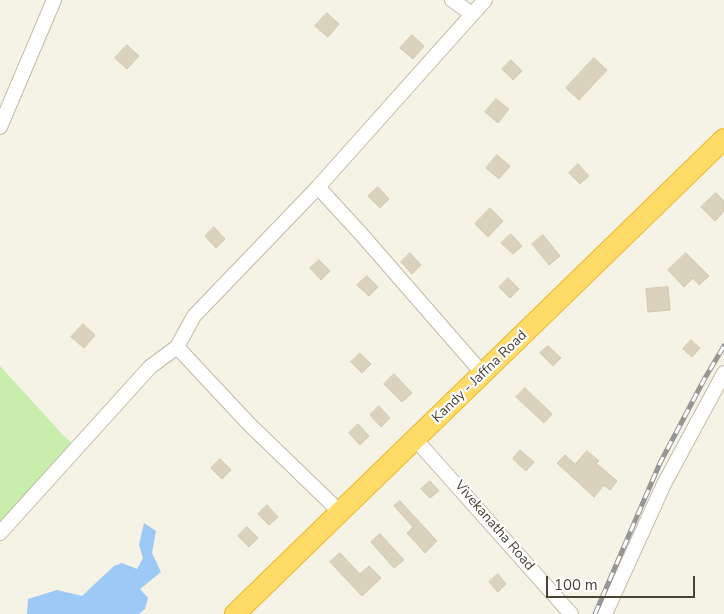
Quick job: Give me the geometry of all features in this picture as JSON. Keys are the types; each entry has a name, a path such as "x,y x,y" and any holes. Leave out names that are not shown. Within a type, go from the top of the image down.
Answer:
{"highway":[{"name":"Kandy - Jaffna Road","path":"235,614 724,139"}],"street":[{"path":"0,127 54,0"},
{"path":"452,0 472,14"},
{"path":"0,533 150,367 176,346 194,316 318,187 485,0"},
{"path":"318,187 483,374"},
{"path":"176,346 249,424 340,512"},
{"path":"604,614 664,484 724,373"},
{"name":"Vivekanatha Road","path":"416,440 571,614"}],"green space":[{"path":"0,366 72,443 0,527"}],"water":[{"path":"144,523 156,531 152,553 161,572 140,589 148,598 145,609 139,614 27,614 28,599 57,590 82,596 114,566 122,563 137,569 143,558 139,545"}],"building":[{"path":"327,13 339,24 328,37 315,26"},
{"path":"412,35 424,46 413,59 400,48"},
{"path":"127,45 139,56 127,69 115,58"},
{"path":"594,58 607,70 579,100 566,88"},
{"path":"511,60 522,71 513,80 502,69"},
{"path":"496,99 509,109 498,123 485,112"},
{"path":"497,155 510,166 499,179 486,168"},
{"path":"578,164 589,176 580,184 569,173"},
{"path":"378,187 389,199 380,208 368,196"},
{"path":"716,193 724,201 724,211 715,221 701,207"},
{"path":"490,208 503,221 488,237 475,224"},
{"path":"214,227 225,239 216,248 205,236"},
{"path":"511,234 522,246 513,254 501,243"},
{"path":"543,235 560,256 549,265 532,244"},
{"path":"410,253 421,265 412,274 401,262"},
{"path":"686,253 709,276 699,285 693,278 684,287 668,270"},
{"path":"319,260 330,271 321,280 310,268"},
{"path":"367,276 378,287 369,296 357,285"},
{"path":"508,278 519,289 510,298 499,287"},
{"path":"668,287 670,310 648,312 646,289"},
{"path":"83,324 95,335 84,348 71,337"},
{"path":"691,340 700,348 692,357 683,349"},
{"path":"548,346 561,358 553,366 540,353"},
{"path":"360,353 371,364 362,373 351,362"},
{"path":"394,374 412,393 402,402 384,384"},
{"path":"525,388 552,414 544,423 516,397"},
{"path":"379,406 390,418 381,427 370,415"},
{"path":"358,424 369,436 360,445 349,433"},
{"path":"520,450 534,462 526,471 513,459"},
{"path":"587,451 599,461 596,463 617,481 610,490 604,485 594,497 557,463 565,455 575,464"},
{"path":"220,459 231,470 222,479 211,468"},
{"path":"430,481 439,491 430,498 421,489"},
{"path":"400,501 437,541 425,553 407,533 413,527 394,506"},
{"path":"267,505 278,517 269,525 258,514"},
{"path":"247,527 258,538 249,547 238,536"},
{"path":"380,534 404,560 394,568 371,542"},
{"path":"340,553 360,574 369,566 381,578 362,596 330,562"},
{"path":"498,574 506,584 498,592 489,582"}],"railway":[{"path":"595,614 660,463 724,346"}]}
